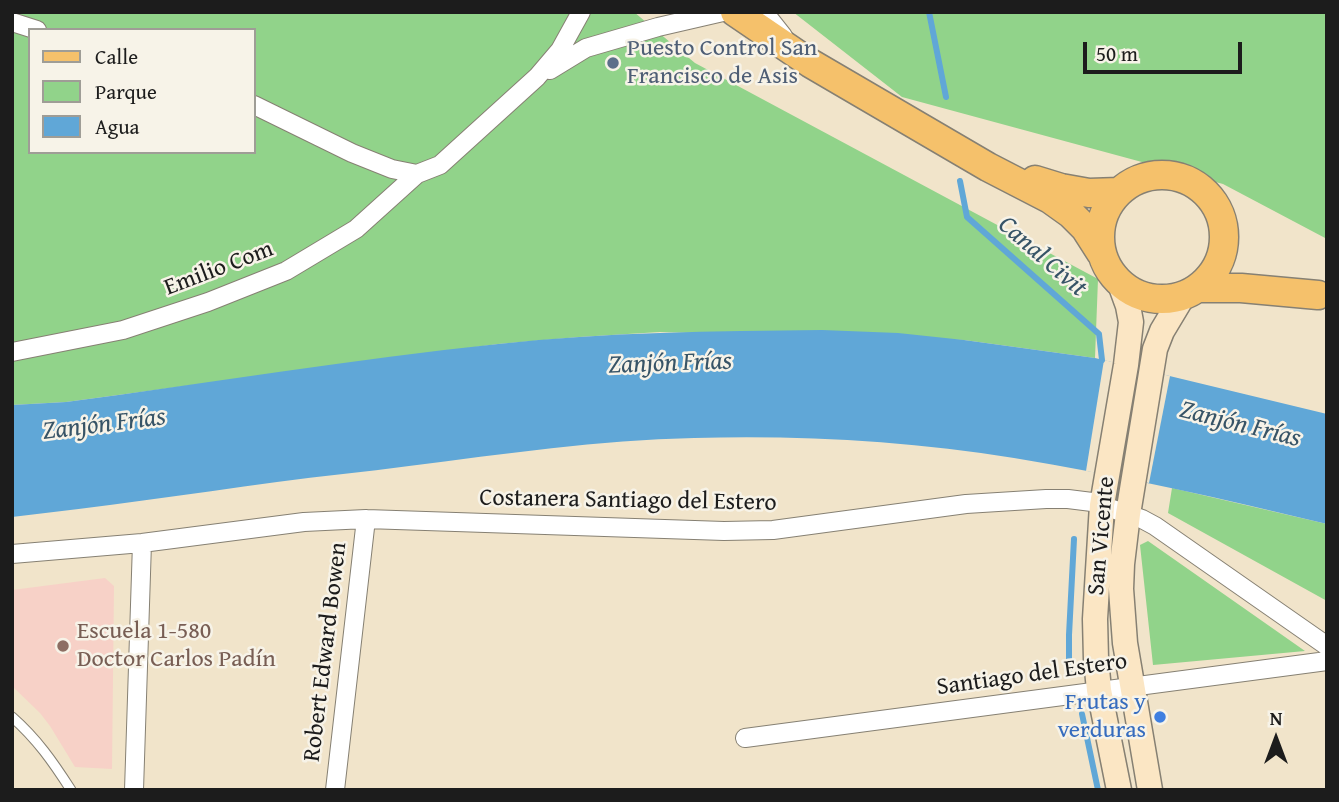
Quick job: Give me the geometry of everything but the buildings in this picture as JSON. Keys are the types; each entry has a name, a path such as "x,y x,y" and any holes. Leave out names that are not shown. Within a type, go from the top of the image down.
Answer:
{"main road":[{"path":"735,12 810,63 988,167 1050,199 1085,228 1108,270 1120,284 1133,293 1149,299 1166,300 1191,292 1241,288 1322,296"},
{"path":"988,167 1088,193 1119,192"},
{"path":"1101,253 1101,219 1108,204 1119,192 1135,181 1153,175 1172,176 1191,182 1206,193 1218,209 1224,227 1224,246 1219,262 1211,275 1191,292"},
{"path":"1224,246 1234,262 1259,280 1322,296"},
{"name":"San Vicente","path":"1119,790 1099,690 1095,619 1102,505 1131,322 1120,284"},
{"name":"San Vicente","path":"1150,790 1125,643 1122,564 1154,349 1191,292"}],"street":[{"path":"537,77 561,50 581,12"},
{"path":"537,77 586,48 723,12"},
{"path":"764,12 810,63"},
{"path":"12,22 31,28"},
{"name":"Emilio Com","path":"12,352 123,330 208,302 286,271 356,229 417,173 440,165 537,77"},
{"path":"256,106 352,153 392,169 417,173"},
{"name":"Costanera Santiago del Estero","path":"12,554 142,543 304,522 366,519 724,531 773,530 928,508 1004,501 1068,499 1102,505 1154,526 1327,646"},
{"name":"Robert Edward Bowen","path":"335,790 366,519"},
{"path":"134,790 142,543"},
{"name":"Santiago del Estero","path":"745,738 1327,661"}],"lane":[{"path":"12,717 31,734 71,790"}],"shaded area":[{"name":"Escuela 1-580 Doctor Carlos Padín","path":"105,578 114,586 112,769 75,767 40,713 12,686 12,590"}],"green space":[{"path":"12,12 634,12 695,63 1098,279 1095,358 964,340 660,332 498,344 66,402 12,405"},
{"path":"793,12 1327,12 1327,239 1223,184 902,97"},
{"path":"1172,488 1327,524 1327,601 1168,513"},
{"path":"1148,541 1305,651 1153,665 1140,545"}],"water":[{"name":"Zanjón Frías","path":"822,330 898,333 1095,358 1327,414 1327,524 1171,488 1014,458 895,443 774,437 658,439 552,448 12,517 12,405 66,402 390,357 538,340 660,333"}],"pier":[{"path":"1104,360 1170,376 1149,483 1086,471"}],"waterway":[{"name":"Canal Civit","path":"929,12 946,97"},
{"name":"Canal Civit","path":"960,181 967,217 1099,334 1102,360"},
{"name":"Canal Civit","path":"1069,670 1074,539"},
{"name":"Canal Civit","path":"1082,714 1098,790"}],"place":[{"name":"Puesto Control San Francisco de Asis","path":"613,63"},
{"name":"Escuela 1-580 Doctor Carlos Padín","path":"63,646"},
{"name":"Frutas y verduras","path":"1160,717"}]}
